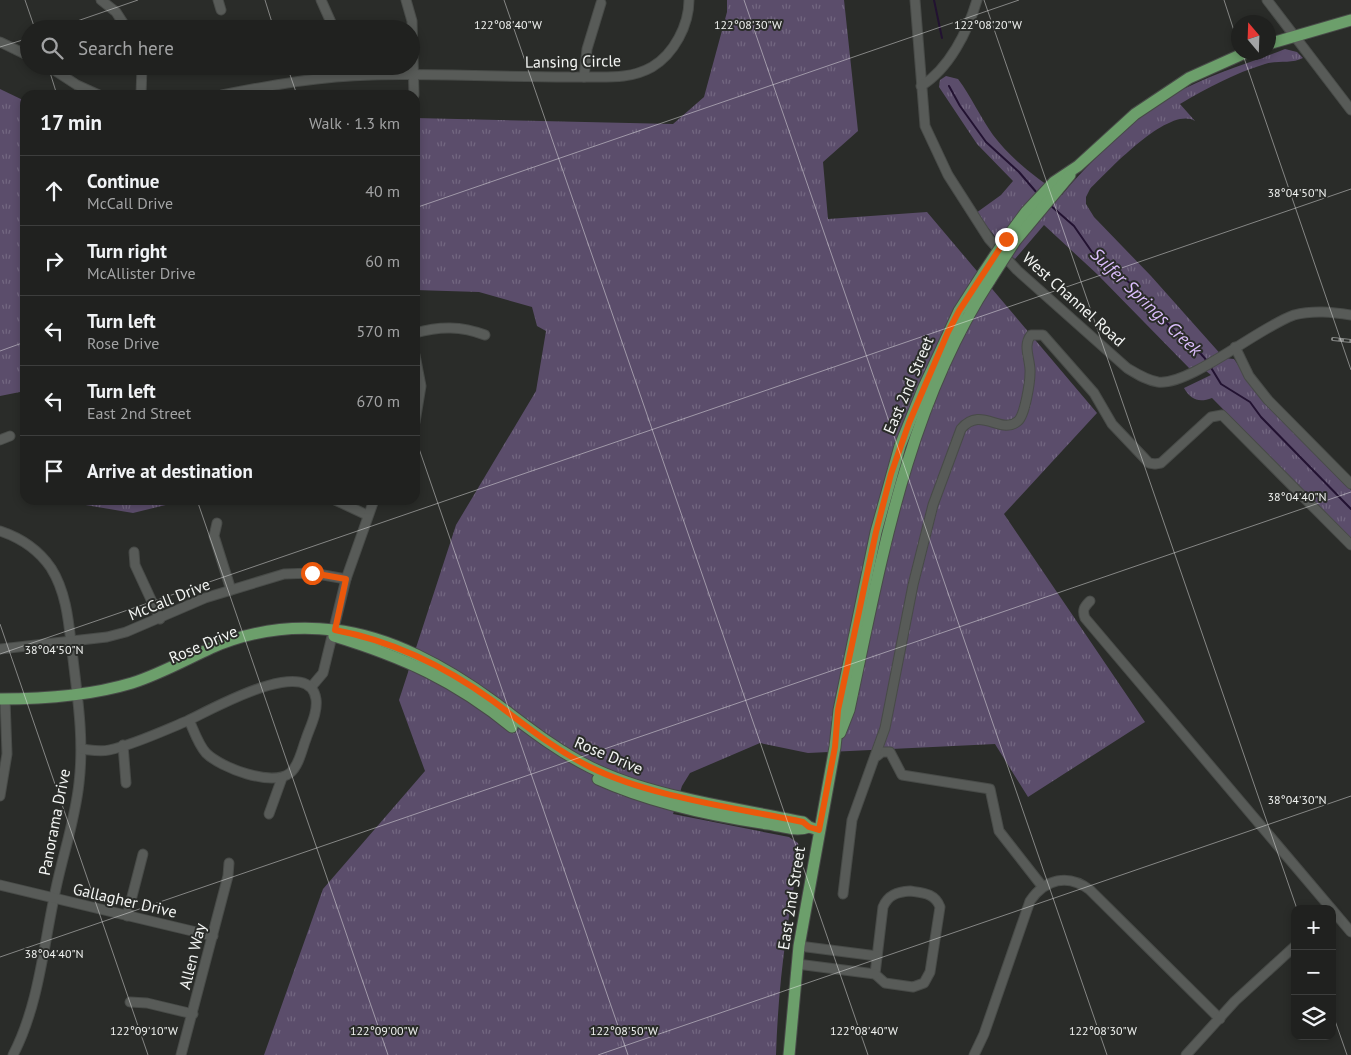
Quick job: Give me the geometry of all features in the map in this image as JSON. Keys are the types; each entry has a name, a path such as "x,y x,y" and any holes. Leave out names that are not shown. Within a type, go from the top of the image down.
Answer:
{"main road":[{"path":"1276,41 1351,20"},
{"name":"East 2nd Street","path":"790,1055 797,964 814,828 835,747 838,710 876,532 894,465 935,360 959,311 987,276 1031,214 1057,185 1123,124 1162,94 1214,65 1231,58"},
{"name":"Rose Drive","path":"2,699 77,696 131,683 236,638 273,630 334,633 384,642 437,666 494,702 560,752 614,778 655,791 803,822 814,828"}],"street":[{"path":"101,0 116,12 121,20"},
{"path":"218,0 220,10"},
{"path":"321,0 330,20"},
{"path":"406,0 412,20"},
{"name":"Lansing Circle","path":"399,75 558,79 584,77 614,78 631,75 652,67 679,39 686,23 689,0"},
{"name":"West Channel Road","path":"915,0 925,126 935,151 974,218 989,239 1017,270 1138,375 1164,382 1196,370 1294,315 1316,312 1351,315"},
{"path":"921,86 931,80 947,65 962,38 977,0"},
{"path":"1267,0 1351,110"},
{"path":"584,77 587,50 601,3"},
{"path":"0,42 20,52"},
{"path":"62,75 88,90"},
{"path":"141,90 142,75"},
{"name":"Lansing Circle","path":"249,90 326,75"},
{"path":"414,76 414,90"},
{"path":"420,332 455,327 470,329 485,335"},
{"path":"843,894 852,820 877,756 893,691 913,585 933,505 961,429 965,424 978,419 1008,425 1018,422 1022,416 1030,381 1027,344 1031,335 1043,335 1094,393 1112,424 1149,463 1161,463 1211,417 1222,415 1351,545"},
{"path":"1235,347 1249,376 1268,400 1351,484"},
{"path":"0,440 10,436"},
{"path":"346,505 367,515"},
{"path":"312,686 323,673 346,579 372,505"},
{"path":"217,523 214,536 231,590"},
{"name":"Panorama Drive","path":"0,531 19,538 30,546 51,568 65,601 82,728 79,786 35,995 22,1038 13,1055"},
{"path":"134,552 135,565 160,619"},
{"name":"McCall Drive","path":"0,649 126,632 206,598 268,578 301,573 346,579"},
{"path":"1090,601 1085,606 1083,613 1085,618 1351,932"},
{"path":"82,749 100,751 123,745 189,720 238,695 258,688 295,681 308,683 312,686 316,700 314,718 297,762 292,772 282,778 270,779 250,774 215,760 202,748 189,720"},
{"path":"0,796 4,753 2,699"},
{"path":"123,745 126,783"},
{"path":"877,756 882,752 890,752 902,775 990,788 994,797 994,815 999,831 1042,886"},
{"path":"269,814 282,778"},
{"path":"128,916 143,854"},
{"name":"Allen Way","path":"181,1055 228,876 228,863"},
{"path":"974,1055 984,1034 1024,913 1030,901 1042,886 1067,880 1084,885 1220,1019"},
{"name":"Gallagher Drive","path":"0,885 213,936"},
{"path":"797,964 875,974 885,983 912,987 924,983 930,972 939,916 937,900 932,896 910,891 900,892 886,899 883,907 875,974"},
{"path":"799,946 877,956"},
{"path":"1186,1055 1235,1001 1291,950"},
{"path":"130,1002 147,1003 193,1014"}],"green space":[{"path":"727,0 844,0 858,131 823,162 828,219 927,212 1097,413 1004,514 1145,722 1028,797 995,744 808,753 760,743 690,773 682,786 673,814 789,837 798,843 800,853 784,954 776,1055 264,1055 323,889 425,771 399,700 456,525 536,391 546,331 537,326 532,307 479,292 420,290 420,118 673,124 704,97 727,12"},
{"path":"1285,49 1297,52 1303,58 1294,61 1270,63 1243,72 1221,81 1180,104 1195,121 1184,119 1170,122 1140,142 1090,189 1086,197 1086,204 1094,217 1151,276 1224,358 1234,359 1259,396 1351,490 1351,539 1212,398 1199,400 1193,398 1184,388 1211,375 1206,371 1190,369 1097,274 1044,225 1015,259 1011,256 976,213 1001,195 1013,181 977,144 939,87 940,80 946,76 958,79 1000,144 1025,168 1062,195 1114,140 1159,103 1200,81 1255,60 1276,60 1276,52"},
{"path":"0,89 20,99 20,392 0,396"},
{"path":"86,505 166,505 133,513"}],"waterway":[{"name":"Sulfer Springs Creek","path":"934,0 942,38"},
{"name":"Sulfer Springs Creek","path":"949,86 960,106 986,142 1019,172 1037,193"},
{"name":"Sulfer Springs Creek","path":"1050,205 1074,226 1092,252 1113,267 1142,295 1183,341 1201,354 1208,362"},
{"name":"Sulfer Springs Creek","path":"1210,366 1221,384 1250,402 1261,417 1351,509"}],"railway":[{"path":"1333,339 1351,341"}],"route":[{"path":"312,573 346,579 335,630 384,642 437,666 462,680 494,702 560,752 614,778 635,785 655,791 803,822 809,827 819,830 835,747 838,710 876,532 891,474 909,423 948,332 959,311 1006,239"}]}
